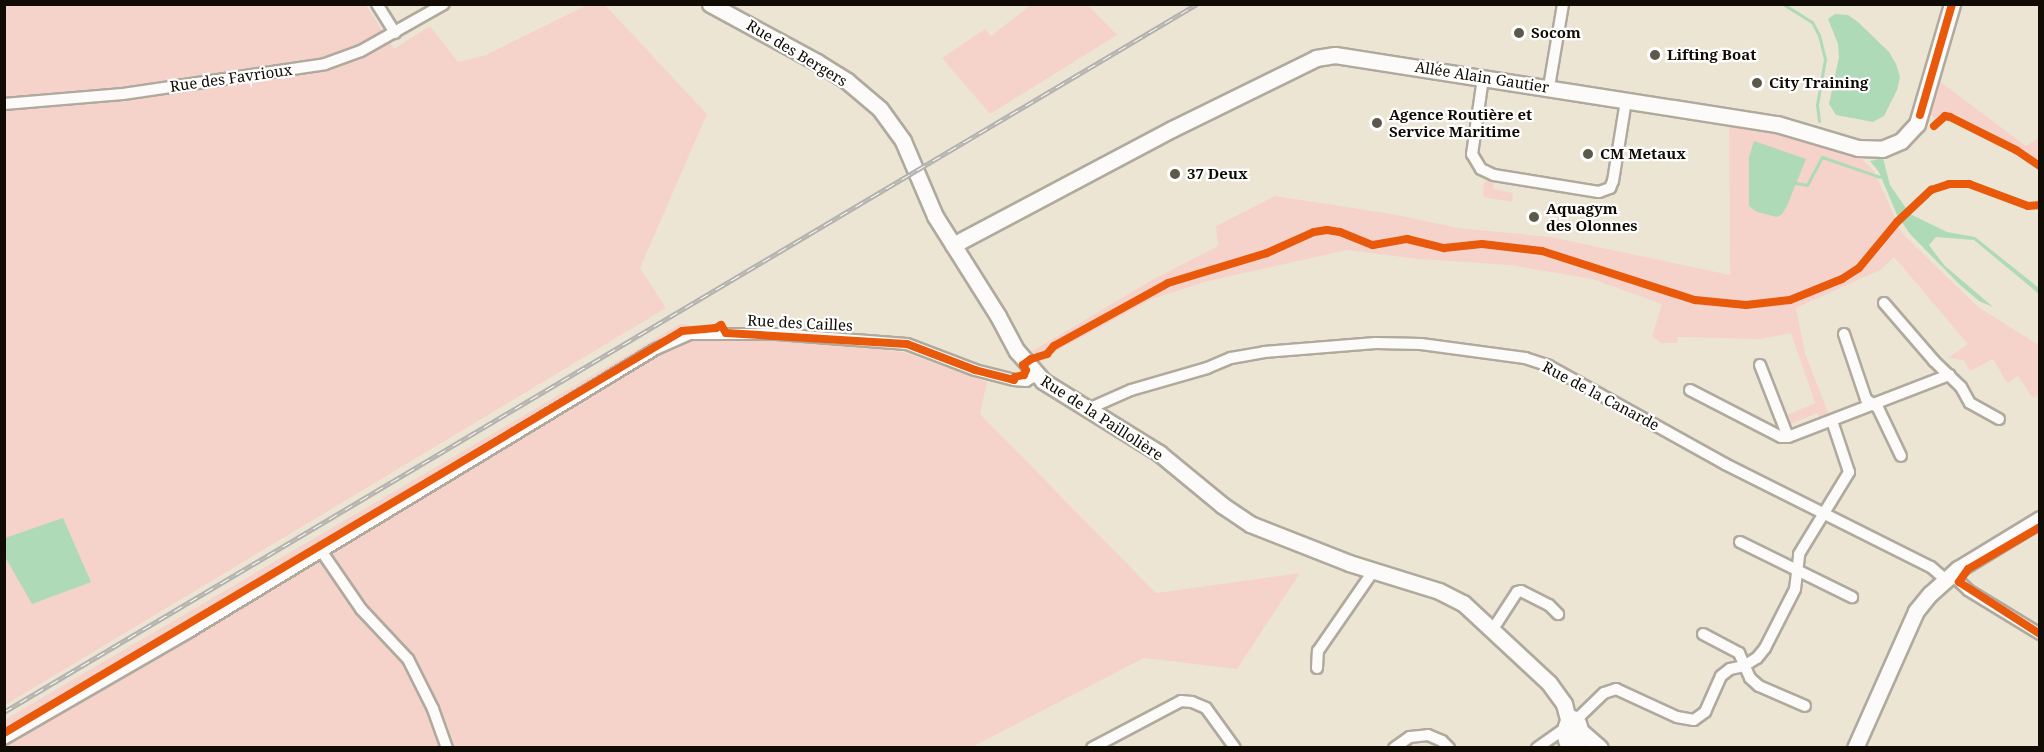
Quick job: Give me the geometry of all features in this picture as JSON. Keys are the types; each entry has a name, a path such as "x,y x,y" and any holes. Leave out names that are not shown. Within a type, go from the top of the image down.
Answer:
{"street":[{"path":"377,4 395,33"},
{"name":"Rue des Favrioux","path":"4,104 123,94 305,68 343,59 395,33 444,4"},
{"name":"Rue des Bergers","path":"710,4 847,81 880,109 894,126 915,171"},
{"path":"1550,87 1563,4"},
{"name":"Allée Alain Gautier","path":"953,245 1172,129 1316,58 1335,56 1354,58 1777,124 1871,150 1892,146 1907,136 1917,124 1952,4"},
{"path":"1483,78 1472,154 1481,170 1494,175 1599,192 1610,188 1613,181 1626,101"},
{"name":"Rue de la Paillolière","path":"915,171 935,216 1017,351 1037,375 1088,410 1159,453 1222,505 1250,524 1288,541 1452,597 1493,629 1550,683 1572,724 1600,747"},
{"path":"1884,303 1961,387 1970,403 1999,419"},
{"name":"Rue des Cailles","path":"4,739 322,552 656,349 689,334 726,333 907,344 975,370 1006,378 1026,381 1037,375"},
{"path":"1844,334 1866,399 1878,408 1901,456"},
{"name":"Rue de la Canarde","path":"1088,410 1131,390 1208,368 1231,358 1264,352 1376,343 1421,344 1496,353 1548,366 1708,454 1948,576 2040,634"},
{"path":"1760,365 1788,437"},
{"path":"1690,390 1781,437 1788,437 1949,375"},
{"path":"1537,747 1572,724 1604,693 1616,689 1677,717 1694,720 1705,712 1721,676 1730,669 1744,666 1765,648 1795,589 1799,554 1849,472 1832,421"},
{"path":"1855,747 1911,620 1930,594 1948,576 2040,519"},
{"path":"1740,542 1852,597"},
{"path":"322,552 361,609 408,659 433,709 447,747"},
{"path":"1317,668 1318,651 1374,570"},
{"path":"1493,629 1517,592 1521,591 1549,605 1558,614"},
{"path":"1703,634 1739,653 1750,678 1760,686 1805,706"},
{"path":"1092,747 1181,701 1192,702 1206,708 1235,747"},
{"path":"1394,747 1419,735 1435,737 1449,747"}],"shaded area":[{"path":"5,5 366,5 394,49 430,26 458,62 486,55 587,5 605,5 707,114 640,268 666,308 5,705"},
{"path":"1027,5 1088,5 1117,35 990,114 942,58 985,29 991,36 1028,7"},
{"path":"1835,14 1848,15 1858,22 1889,52 1896,64 1900,77 1897,90 1884,116 1873,122 1836,115 1829,104 1839,57 1838,44 1828,19"},
{"path":"1938,80 2026,146 2039,138 2039,162 2019,148 1968,121 1944,114 1935,118 1927,112"},
{"path":"1729,123 1784,135 1862,159 1874,171 1902,233 1978,307 2039,345 2040,395 2033,398 2018,376 2007,383 1993,359 1970,371 1964,360 1948,358 1968,344 1894,257 1880,270 1796,308 1805,353 1829,415 1821,419 1817,413 1788,425 1785,416 1815,403 1791,333 1760,339 1678,337 1677,343 1661,343 1652,336 1662,304 1592,279 1510,265 1418,259 1347,250 1208,281 1152,299 1036,362 1029,353 1152,280 1218,246 1216,226 1275,196 1392,214 1458,228 1551,237 1730,275"},
{"path":"1754,141 1806,159 1787,206 1777,217 1757,212 1749,206 1749,157"},
{"path":"1883,158 1890,185 1910,214 1947,232 1975,237 2039,288 2039,294 1974,240 1936,237 1929,245 1944,265 1993,307 1979,301 1959,284 1910,234 1897,215 1879,172 1870,161"},
{"path":"1488,180 1494,181 1493,189 1513,193 1512,202 1483,197 1484,183"},
{"path":"680,324 903,352 987,382 980,414 1156,593 1300,573 1237,669 1144,658 972,747 5,748 4,720"},
{"path":"63,518 91,582 32,604 5,557 5,538"}],"waterway":[{"path":"1783,4 1812,22 1819,35 1825,59 1817,105 1819,121"},
{"path":"1796,183 1807,185 1822,157 1880,177"}],"railway":[{"path":"4,712 1197,4"}],"cycle path":[{"path":"1920,115 1952,4"},
{"path":"1934,126 1945,116 1950,117 2016,150 2040,166"},
{"path":"4,733 682,331 716,328 721,325 726,333 907,344 975,370 1014,380 1015,377 1024,375 1026,370 1023,365 1031,359 1047,354 1054,346 1168,283 1267,253 1314,232 1327,230 1340,232 1373,245 1407,239 1444,248 1482,244 1542,251 1695,300 1746,305 1790,300 1842,279 1859,268 1897,222 1931,190 1949,184 1969,184 2028,206 2040,205"},
{"path":"2040,527 1968,569 1959,582 2040,634"}],"place":[{"name":"Socom","path":"1519,33"},
{"name":"Lifting Boat","path":"1655,55"},
{"name":"City Training","path":"1757,83"},
{"name":"Agence Routière et Service Maritime","path":"1377,123"},
{"name":"CM Metaux","path":"1588,154"},
{"name":"37 Deux","path":"1175,174"},
{"name":"Aquagym des Olonnes","path":"1534,217"}]}
